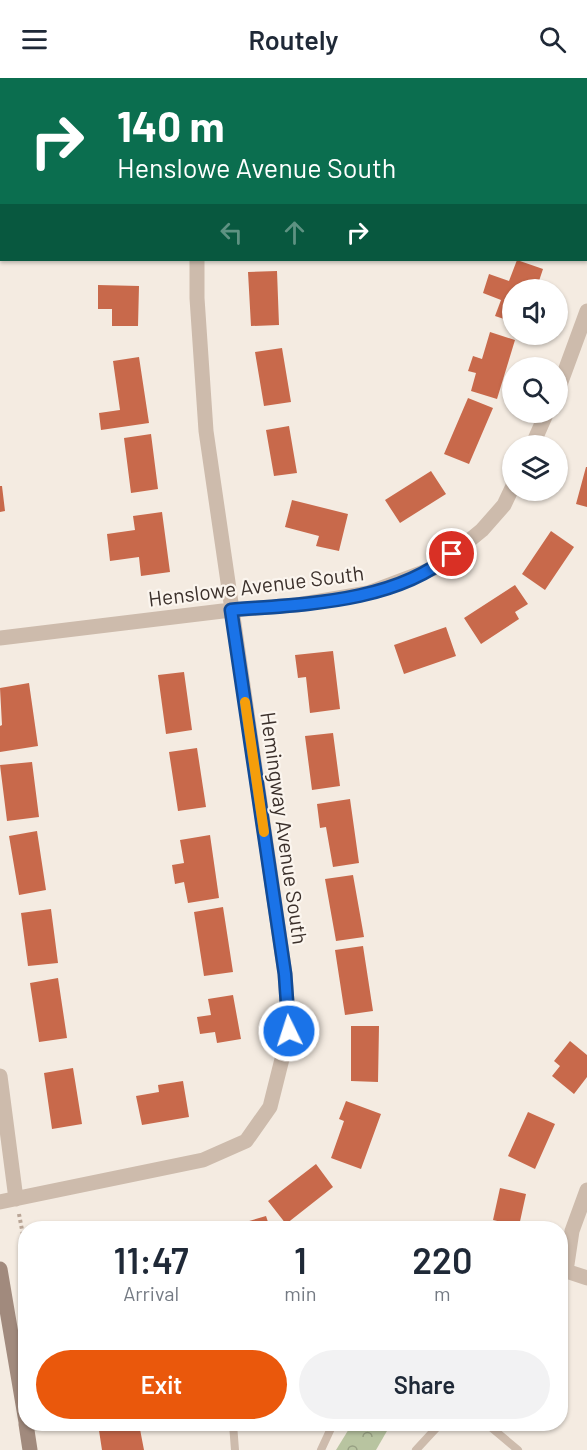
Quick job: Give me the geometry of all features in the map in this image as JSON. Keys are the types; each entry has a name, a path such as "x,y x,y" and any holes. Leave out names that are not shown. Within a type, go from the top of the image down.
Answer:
{"main road":[{"path":"0,1269 18,1376"},
{"path":"27,1431 30,1450"}],"street":[{"name":"Hemingway Avenue South","path":"0,1202 203,1160 246,1142 270,1107 289,1031 285,974 206,431 197,298 197,261"},
{"path":"568,363 587,311"},
{"name":"Henslowe Avenue South","path":"0,638 231,610 297,605 368,593 437,567 482,530 506,501"},
{"path":"0,1076 16,1199"},
{"path":"568,1257 572,1231 587,1190"},
{"path":"568,1271 587,1278"}],"lane":[{"path":"233,1431 235,1450"},
{"path":"321,1450 330,1431"},
{"path":"416,1450 434,1431"},
{"path":"496,1431 518,1450"}],"path":[{"path":"16,1199 20,1221"}],"green space":[{"path":"348,1431 387,1431 376,1450 336,1450"}],"building":[{"path":"517,261 543,269 540,279 510,279"},
{"path":"277,271 279,325 251,326 248,272"},
{"path":"489,274 503,279 502,318 495,316 501,300 483,293"},
{"path":"98,285 139,286 138,326 112,326 112,309 98,309"},
{"path":"490,332 502,336 502,345 513,345 510,357 502,357 502,383 497,399 471,391 476,373 468,371 473,356 482,359"},
{"path":"282,348 291,402 264,406 255,352"},
{"path":"139,357 149,423 101,430 99,413 120,410 113,361"},
{"path":"468,398 493,408 469,464 444,454"},
{"path":"289,426 297,473 274,476 266,430"},
{"path":"151,434 158,489 131,493 124,438"},
{"path":"587,467 587,507 576,504"},
{"path":"431,471 446,494 400,523 385,500"},
{"path":"0,486 2,486 5,511 0,512"},
{"path":"292,500 348,514 339,551 316,546 319,536 285,527"},
{"path":"162,512 170,572 141,576 139,557 110,561 107,534 135,530 133,516"},
{"path":"551,531 574,547 545,590 522,574"},
{"path":"515,585 528,604 515,612 519,619 481,644 464,618"},
{"path":"446,627 456,656 404,674 394,645"},
{"path":"333,651 340,709 310,713 306,677 298,678 295,655"},
{"path":"184,672 192,730 166,734 158,675"},
{"path":"29,683 38,746 0,752 0,726 2,725 0,688"},
{"path":"333,733 340,786 312,790 305,736"},
{"path":"197,748 206,807 178,811 169,752"},
{"path":"32,762 39,817 7,821 0,765"},
{"path":"350,799 359,863 333,867 326,827 320,828 317,804"},
{"path":"37,831 46,890 19,895 9,836"},
{"path":"210,835 219,898 188,903 184,882 175,884 172,865 184,863 180,840"},
{"path":"353,875 364,937 336,941 325,879"},
{"path":"223,907 233,972 204,976 194,912"},
{"path":"51,909 58,963 28,966 21,913"},
{"path":"363,946 373,1011 345,1015 335,950"},
{"path":"58,978 67,1038 39,1042 30,983"},
{"path":"233,995 241,1039 217,1043 215,1032 200,1034 197,1017 211,1015 208,999"},
{"path":"351,1026 379,1026 378,1082 351,1081"},
{"path":"570,1041 587,1055 587,1077 574,1094 552,1076 560,1066 554,1061"},
{"path":"73,1068 82,1124 52,1129 44,1073"},
{"path":"183,1081 189,1117 142,1125 136,1096 159,1092 158,1085"},
{"path":"346,1101 381,1114 361,1169 331,1158 344,1121 339,1119"},
{"path":"528,1112 555,1124 535,1169 508,1156"},
{"path":"316,1164 333,1187 290,1221 284,1221 268,1201"},
{"path":"500,1188 526,1194 520,1221 493,1220"},
{"path":"266,1216 268,1221 249,1221"},
{"path":"99,1431 140,1431 144,1450 102,1450"}],"slow traffic":[{"path":"245,702 264,832"}],"route":[{"path":"289,1031 285,974 231,610 297,605 368,593 398,584 437,567 452,554"}]}
